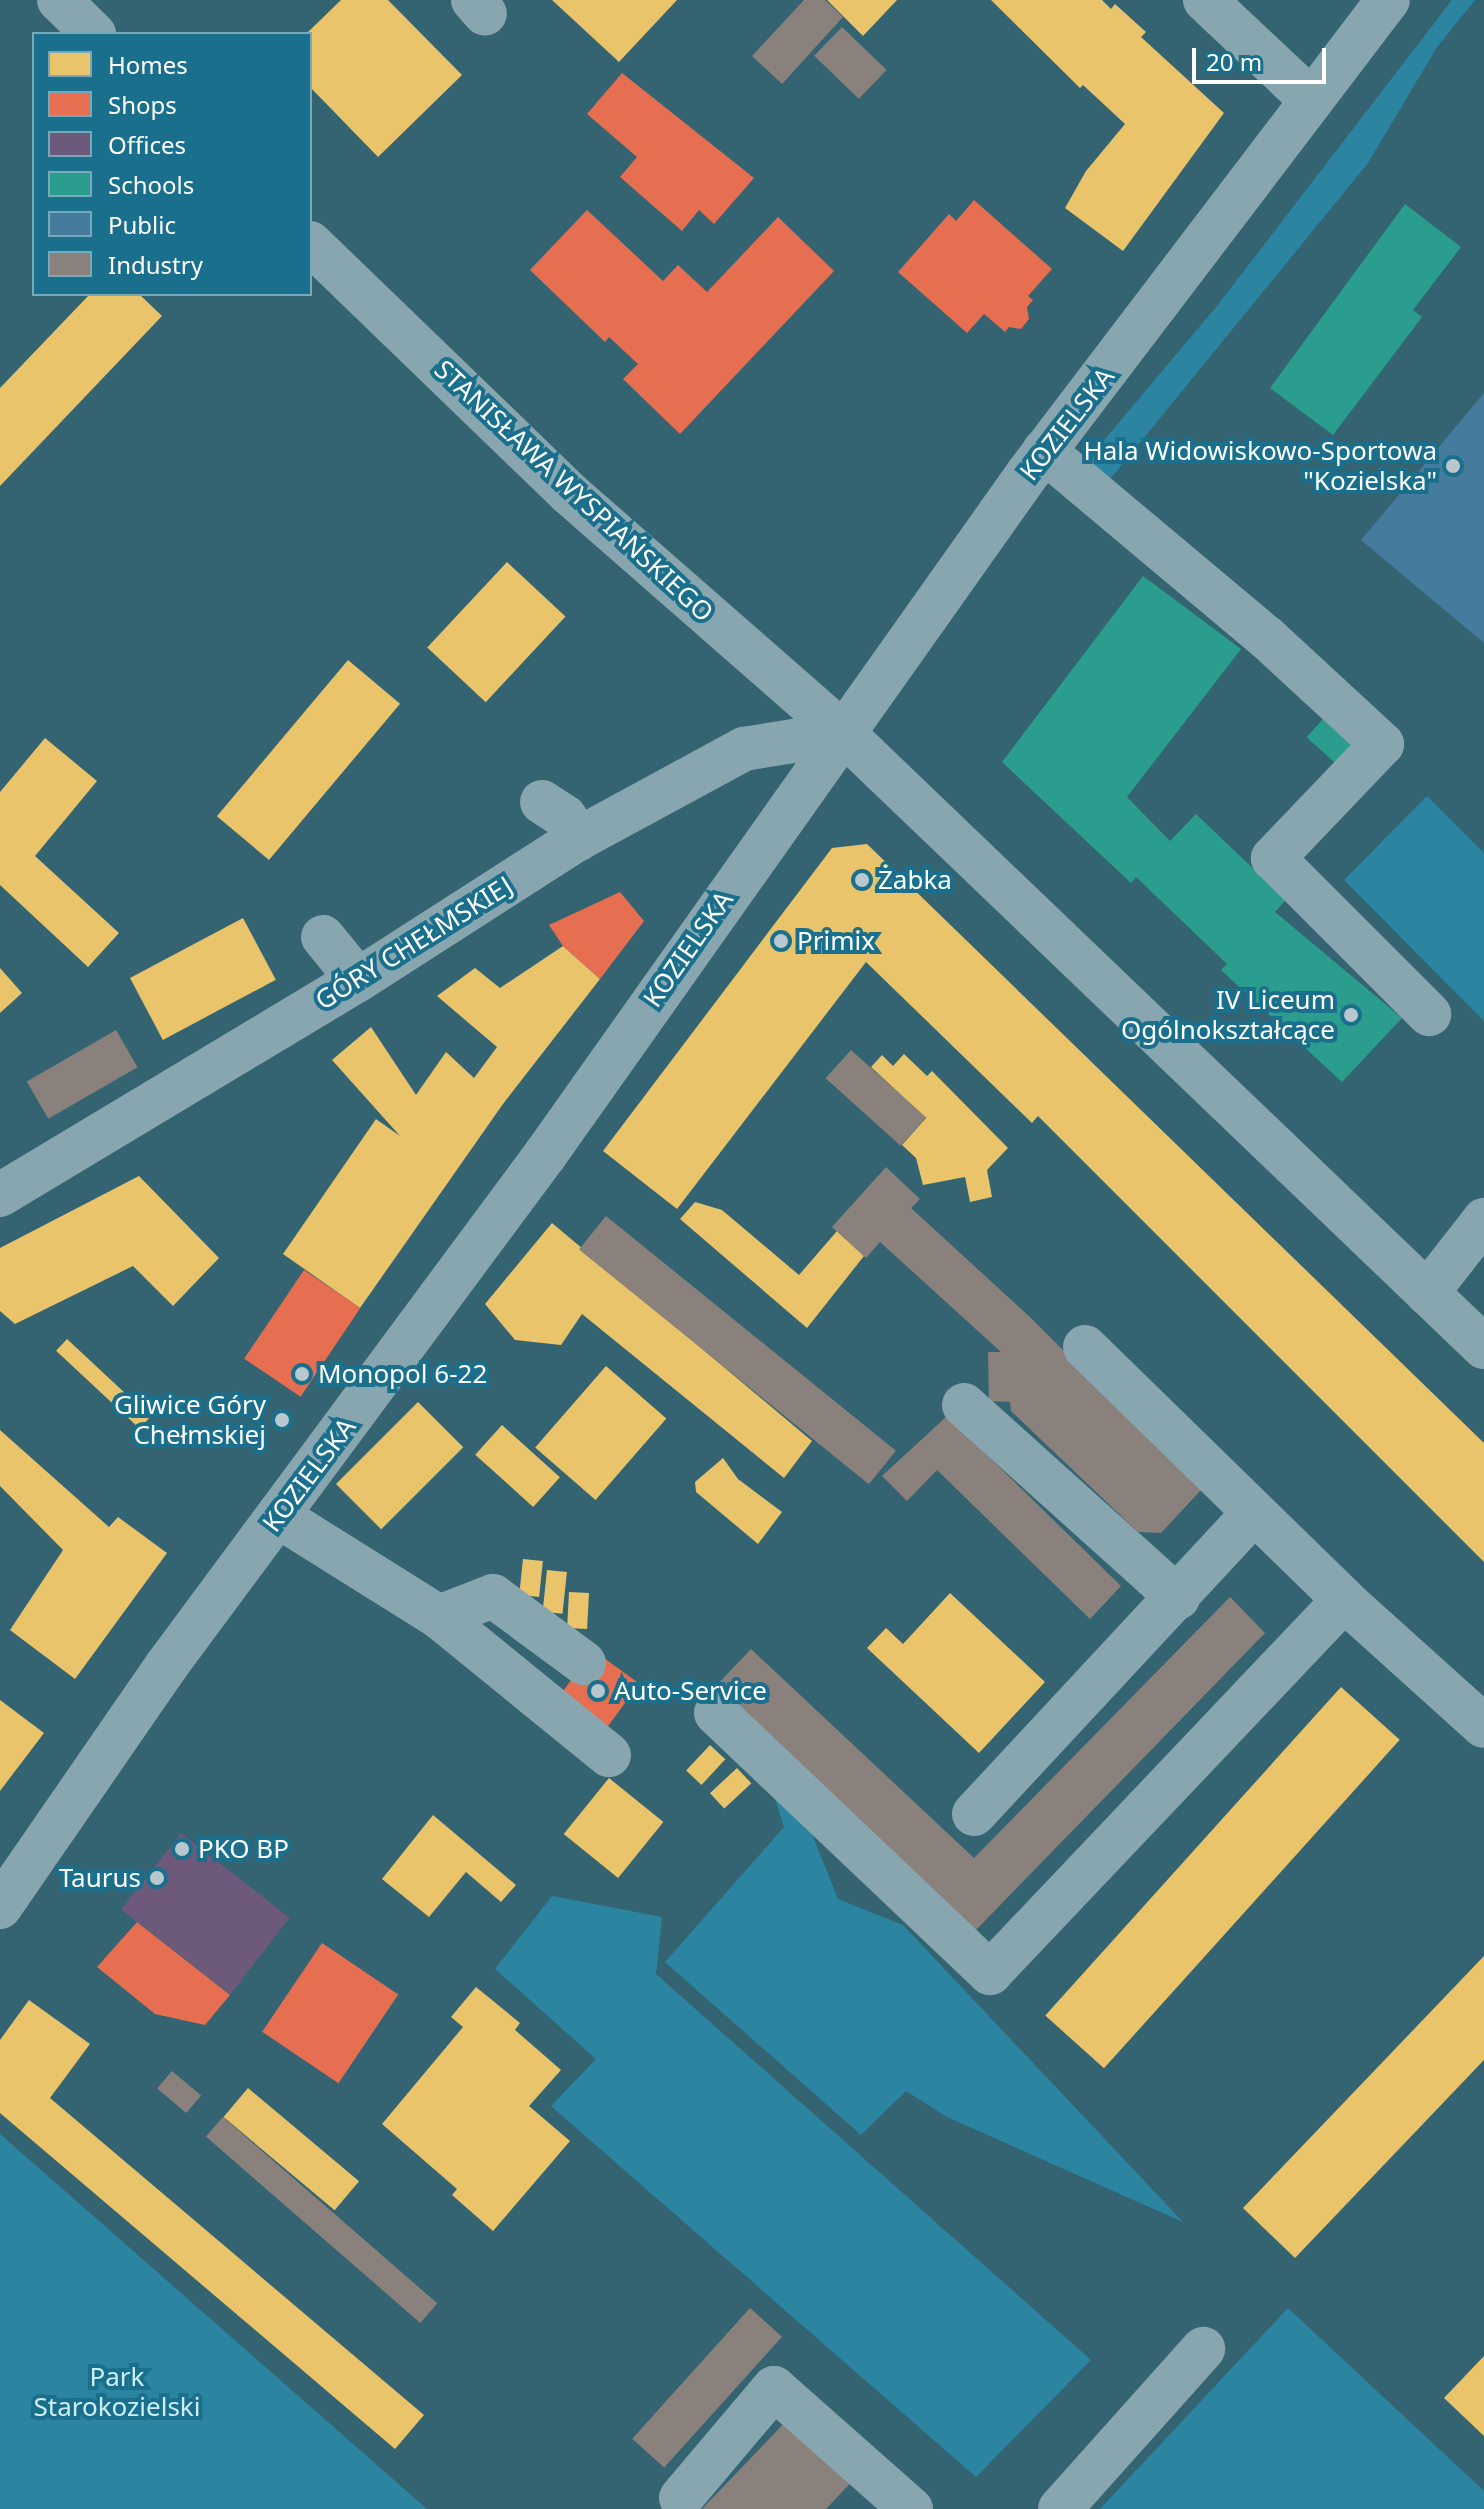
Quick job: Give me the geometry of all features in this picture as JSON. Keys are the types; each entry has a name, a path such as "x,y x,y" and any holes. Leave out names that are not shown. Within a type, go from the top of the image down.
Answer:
{"street":[{"path":"59,0 92,32"},
{"path":"1205,0 1311,100"},
{"name":"KOZIELSKA","path":"0,1907 167,1665 545,1155 1044,451 1388,0"},
{"name":"STANISŁAWA WYSPIAŃSKIEGO","path":"312,245 570,494 843,733 1484,1347"},
{"path":"1044,451 1266,637 1382,744 1273,858 1429,1014"},
{"name":"GÓRY CHEŁMSKIEJ","path":"0,1195 358,980 578,839 744,749 843,733"},
{"path":"542,802 565,817 578,839"},
{"path":"323,937 358,980"},
{"path":"1427,1293 1484,1220"},
{"path":"1085,1347 1344,1600 1484,1726"},
{"path":"964,1405 1178,1598"},
{"path":"974,1814 1254,1513"},
{"path":"278,1516 439,1617 609,1755"},
{"path":"439,1617 493,1596 584,1663"},
{"path":"716,1713 990,1973 1344,1600"},
{"path":"1060,2509 1203,2349"},
{"path":"681,2498 774,2388 884,2500"}],"green space":[{"path":"1452,0 1475,0 1437,47 1368,163 1107,483 1088,459 1217,306"},
{"path":"1427,796 1484,853 1484,1021 1344,880"},
{"path":"775,1799 808,1824 838,1899 903,1925 1183,2222 947,2117 906,2091 861,2135 665,1962 784,1827"},
{"path":"552,1896 662,1917 656,1974 1091,2360 976,2477 551,2106 596,2059 495,1969"},
{"name":"Park Starokozielski","path":"0,2134 427,2509 0,2509"},
{"path":"1288,2308 1484,2491 1484,2509 1100,2509"}],"building: Homes":[{"path":"341,0 388,0 462,75 378,157 312,89 312,32 308,32"},
{"path":"552,0 677,0 619,62"},
{"path":"827,0 897,0 863,36"},
{"path":"991,0 1102,0 1111,9 1115,4 1146,32 1141,37 1224,113 1123,251 1065,208 1086,171 1125,124 1083,85 1080,88"},
{"path":"88,296 141,296 162,316 0,486 0,388"},
{"path":"507,562 566,617 486,702 427,648"},
{"path":"348,660 400,704 269,860 217,816"},
{"path":"45,738 97,781 35,856 119,933 88,967 0,885 0,792"},
{"path":"867,844 1484,1443 1484,1562 1038,1116 1032,1123 866,962 677,1209 603,1151 832,848"},
{"path":"243,918 276,980 163,1040 130,978"},
{"path":"563,946 600,979 503,1104 360,1308 283,1254 376,1119 400,1136 332,1060 371,1027 416,1095 446,1052 474,1078 497,1047 437,996 475,968 500,988"},
{"path":"0,968 22,993 0,1013"},
{"path":"904,1054 927,1076 932,1071 1008,1148 987,1170 992,1197 970,1202 965,1177 923,1185 916,1158 902,1145 926,1118 871,1067 882,1055 893,1066"},
{"path":"139,1176 219,1258 173,1306 133,1266 15,1324 0,1311 0,1248"},
{"path":"695,1202 722,1210 799,1275 837,1231 864,1256 807,1328 680,1219"},
{"path":"552,1223 812,1441 784,1478 582,1314 561,1345 515,1340 485,1304"},
{"path":"67,1339 150,1417 139,1428 56,1351"},
{"path":"606,1366 666,1418 596,1500 535,1448"},
{"path":"418,1402 463,1447 381,1529 336,1484"},
{"path":"502,1425 560,1477 533,1507 475,1455"},
{"path":"0,1430 109,1527 118,1517 167,1553 75,1679 10,1630 63,1550 0,1486"},
{"path":"723,1458 738,1479 782,1512 758,1544 696,1492 695,1482"},
{"path":"523,1559 543,1561 539,1597 519,1595"},
{"path":"547,1570 567,1572 563,1614 543,1612"},
{"path":"569,1592 589,1593 587,1629 567,1628"},
{"path":"950,1593 1045,1682 979,1753 867,1648 886,1628 903,1644"},
{"path":"1341,1687 1400,1740 1104,2068 1045,2015"},
{"path":"0,1700 44,1733 0,1791"},
{"path":"710,1745 725,1759 701,1785 686,1771"},
{"path":"737,1768 751,1783 724,1809 710,1793"},
{"path":"609,1778 663,1822 618,1878 564,1834"},
{"path":"433,1815 516,1885 501,1902 466,1872 429,1917 382,1879"},
{"path":"1484,1956 1484,2060 1295,2258 1243,2208"},
{"path":"476,1987 520,2023 515,2030 561,2070 529,2106 570,2141 493,2231 452,2195 457,2189 382,2124 463,2027 451,2017"},
{"path":"29,2000 90,2044 50,2098 424,2415 395,2449 0,2113 0,2040"},
{"path":"248,2088 359,2181 335,2210 224,2117"},
{"path":"1484,2356 1484,2436 1444,2398"}],"building: Shops":[{"path":"622,73 754,178 714,224 699,210 682,231 620,177 637,157 587,114"},
{"path":"974,200 1052,269 1028,296 1033,300 1027,307 1029,319 1021,329 1009,327 1005,332 984,314 967,333 898,272 949,214 956,221"},
{"path":"587,210 663,281 678,265 707,292 778,217 834,271 680,434 623,379 638,364 609,337 605,342 530,270"},
{"path":"620,892 644,921 600,979 563,946 549,925"},
{"path":"304,1270 360,1308 301,1397 244,1359"},
{"name":"Auto-Service","path":"593,1650 639,1684 603,1733 557,1699"},
{"path":"137,1922 230,1995 205,2025 155,2014 97,1967"},
{"path":"322,1943 398,1994 338,2083 262,2032"}],"building: Offices":[{"path":"181,1833 290,1918 230,1994 121,1909"}],"building: Schools":[{"path":"1405,204 1461,247 1413,310 1422,317 1333,435 1270,388"},
{"path":"1143,576 1241,649 1127,797 1170,841 1196,814 1286,900 1275,912 1402,1018 1342,1082 1221,970 1227,964 1136,877 1131,883 1002,762"},
{"path":"1332,709 1375,748 1350,776 1307,737"}],"building: Public":[{"name":"Hala Widowiskowo-Sportowa \"Kozielska\"","path":"1484,393 1484,643 1361,540"}],"building: Industry":[{"path":"804,0 825,0 843,17 782,84 752,56"},
{"path":"842,27 887,70 859,99 814,56"},
{"path":"116,1030 138,1067 48,1119 27,1082"},
{"path":"851,1050 926,1118 901,1146 826,1078"},
{"path":"886,1167 920,1199 911,1208 1031,1318 1202,1489 1161,1533 1138,1532 1011,1411 1010,1402 989,1401 988,1352 1001,1352 880,1242 866,1258 832,1227"},
{"path":"606,1216 896,1451 869,1484 579,1249"},
{"path":"947,1416 1121,1586 1090,1619 937,1470 907,1501 882,1476"},
{"path":"1230,1597 1265,1633 974,1932 716,1686 751,1649 974,1858"},
{"path":"172,2071 201,2095 186,2113 157,2089"},
{"path":"223,2117 437,2303 420,2323 206,2137"},
{"path":"750,2308 782,2337 664,2468 632,2439"},
{"path":"793,2414 857,2476 826,2509 702,2509"}],"place":[{"name":"Hala Widowiskowo-Sportowa \"Kozielska\"","path":"1453,466"},
{"name":"Żabka","path":"862,880"},
{"name":"Primix","path":"781,941"},
{"name":"IV Liceum Ogólnokształcące","path":"1351,1015"},
{"name":"Monopol 6-22","path":"302,1374"},
{"name":"Gliwice Góry Chełmskiej","path":"282,1420"},
{"name":"Auto-Service","path":"598,1691"},
{"name":"PKO BP","path":"182,1849"},
{"name":"Taurus","path":"157,1878"}]}
